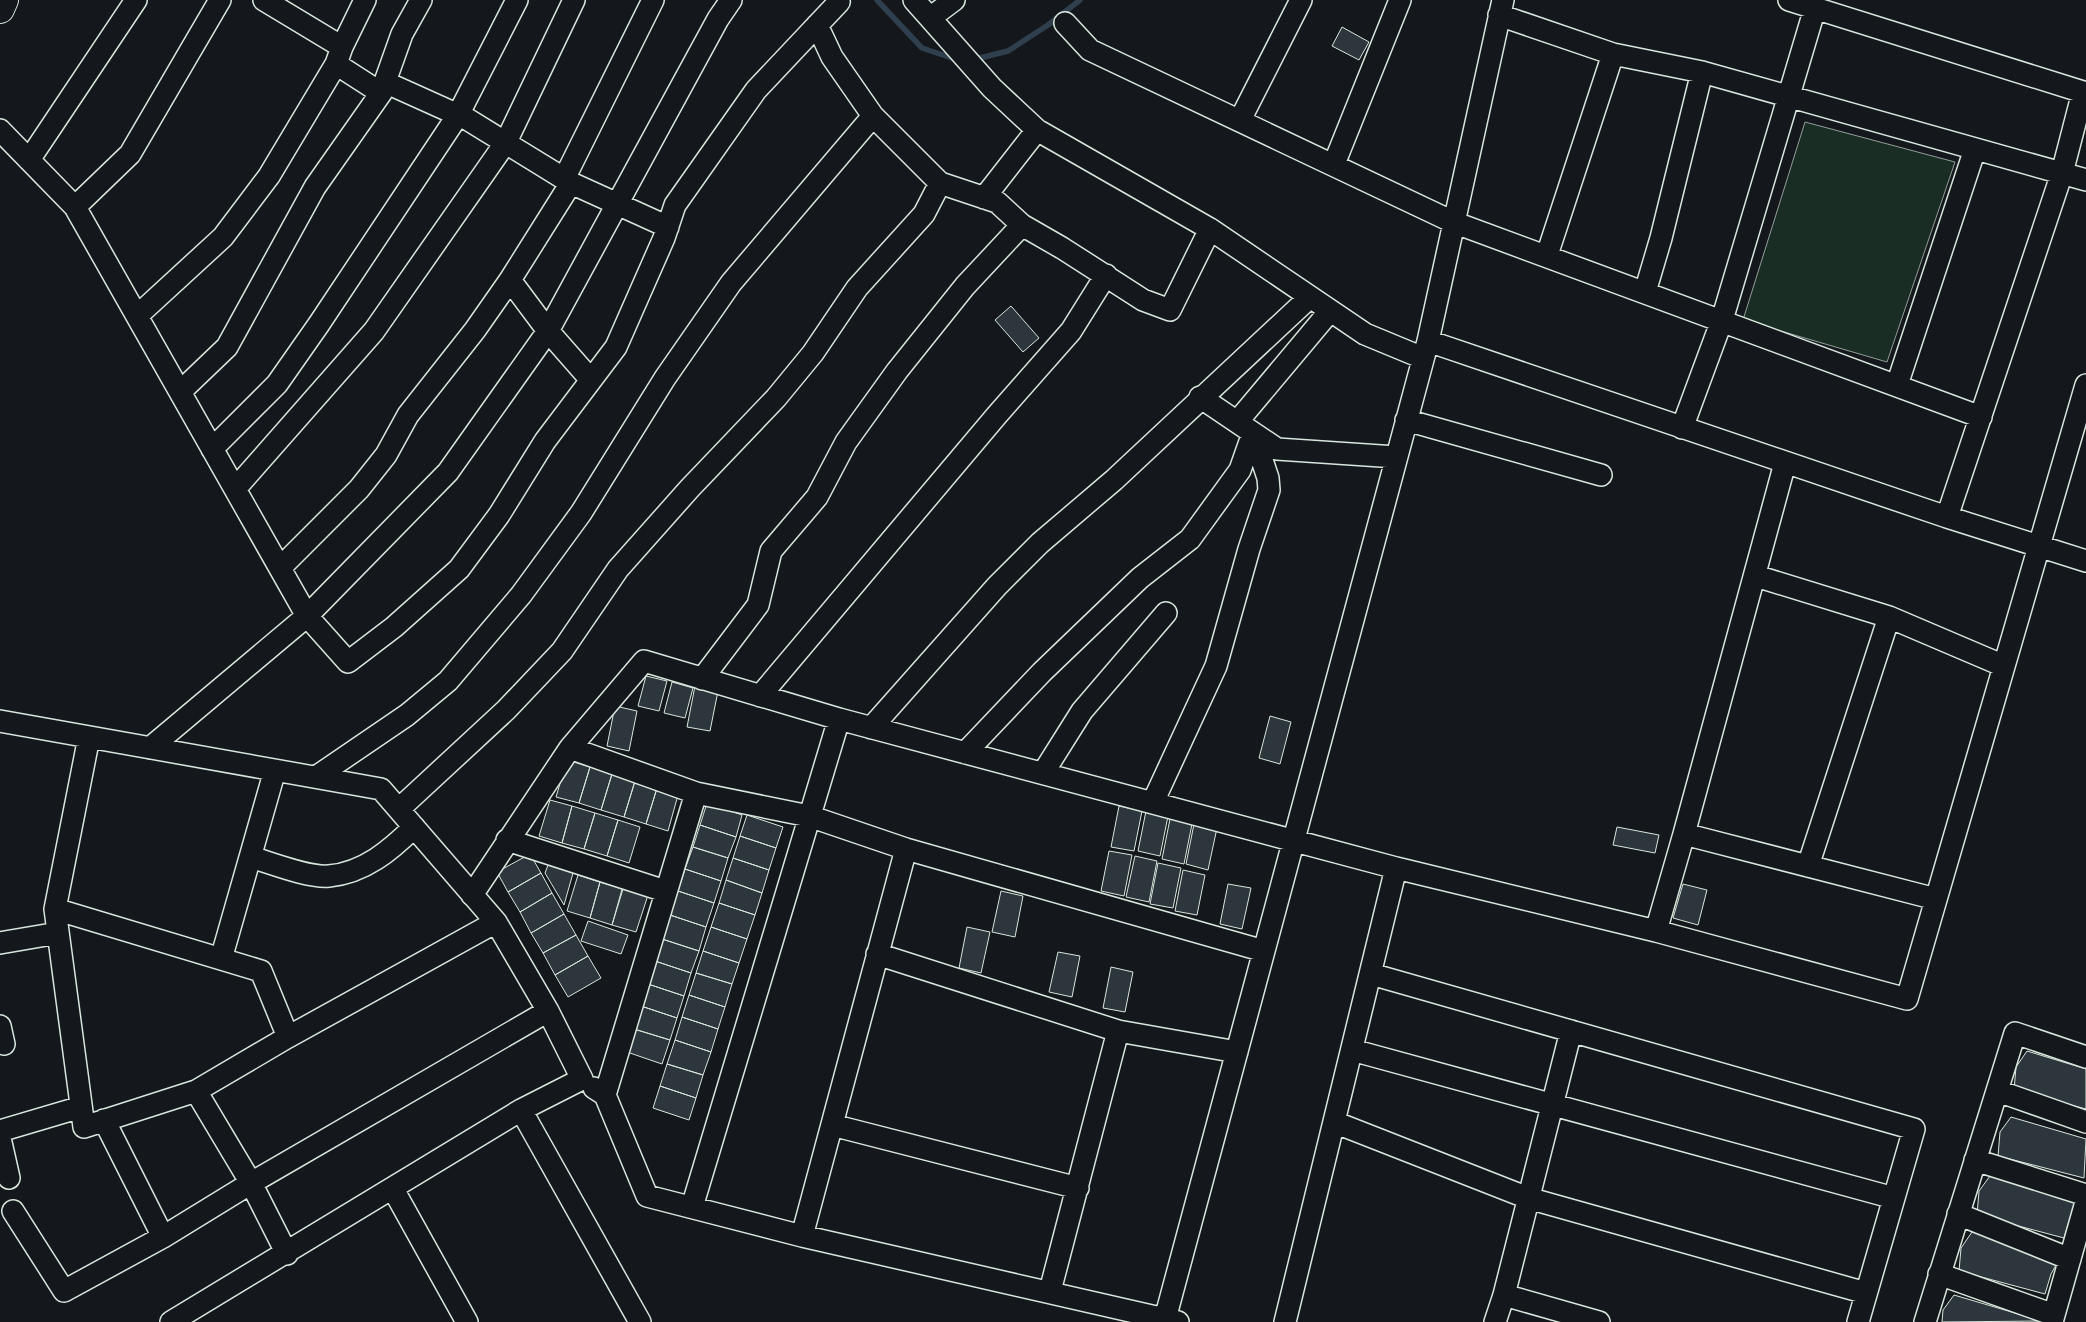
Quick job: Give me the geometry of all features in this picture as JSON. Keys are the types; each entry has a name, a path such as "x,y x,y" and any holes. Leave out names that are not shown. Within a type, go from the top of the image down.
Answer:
{"main road":[{"path":"0,9 4,0"}],"street":[{"path":"29,160 136,0"},
{"path":"75,207 130,154 220,0"},
{"path":"264,0 293,8 339,56 381,93"},
{"path":"136,316 223,237 270,176 339,56 365,0"},
{"path":"381,93 402,34 421,0"},
{"path":"212,449 277,384 458,115 517,0"},
{"path":"235,489 374,331 506,142 574,0"},
{"path":"280,568 359,489 386,455 408,415 475,330 510,280 567,181 653,0"},
{"path":"150,748 307,616 448,472 548,332 718,19 731,0"},
{"path":"914,0 992,88 1037,130 1210,229 1365,334 1425,349 1682,428 1947,517 2086,561"},
{"path":"930,18 954,0"},
{"path":"1240,120 1301,0"},
{"path":"1334,164 1400,0"},
{"path":"1789,0 2084,87 2062,173 1947,517"},
{"path":"0,130 75,207 307,616 348,662 394,627 459,569 499,515 545,442 616,347 668,227 675,206 756,90 840,1"},
{"path":"0,721 381,789 496,922 548,1011 582,1079 605,1095 647,1196 802,1236 1172,1320 1237,1052 1425,349 1501,8 1612,54 1702,72 2086,180"},
{"path":"1682,428 1722,320 1815,8"},
{"path":"1066,23 1090,50 1453,222 1981,416"},
{"path":"817,26 832,57 873,116 940,184 997,202 1022,225 1106,275 1143,300 1170,310 1210,229"},
{"path":"1547,255 1612,54"},
{"path":"1645,292 1661,238 1702,72"},
{"path":"180,392 227,347 314,187 387,83 458,115 506,142 567,181 668,227"},
{"path":"316,777 407,715 448,681 521,595 581,513 665,378 731,283 873,116"},
{"path":"984,198 1037,130"},
{"path":"1897,385 1975,148"},
{"path":"398,810 506,710 562,651 618,569 690,488 776,398 813,353 857,288 924,214 940,184"},
{"path":"702,678 758,605 771,551 817,497 846,442 897,371 965,286 1022,225"},
{"path":"760,696 997,415 1071,331 1106,275"},
{"path":"510,280 548,332 591,380"},
{"path":"871,728 996,586 1040,543 1114,480 1200,397 1310,297"},
{"path":"965,753 1042,672 1140,578 1190,539 1240,470 1245,427 1330,311"},
{"path":"472,894 570,748 644,661 871,728 1396,868 1656,931 1907,1000 2086,386"},
{"path":"1200,397 1277,449 1396,457"},
{"path":"1406,420 1601,475"},
{"path":"1153,802 1216,666 1249,549 1269,490 1268,478 1245,427"},
{"path":"1656,931 1756,576 1785,463"},
{"path":"1756,576 1889,617 2004,666"},
{"path":"1043,773 1082,710 1166,613"},
{"path":"1808,866 1889,617"},
{"path":"692,1207 838,719"},
{"path":"89,737 55,909 84,1127 196,1091 288,1037 496,922"},
{"path":"570,748 696,794 809,816 906,849 1264,951"},
{"path":"221,959 276,770"},
{"path":"605,1095 665,891 696,794"},
{"path":"251,857 289,869 328,876 366,865 390,851 414,828"},
{"path":"1684,834 1936,899"},
{"path":"507,840 665,891"},
{"path":"802,1236 906,849"},
{"path":"1285,1322 1396,868"},
{"path":"55,909 261,970 288,1037"},
{"path":"0,943 58,933"},
{"path":"877,954 1118,1031 1237,1052"},
{"path":"1371,974 1914,1129 1858,1322"},
{"path":"13,1211 64,1291 163,1237 251,1183 548,1011"},
{"path":"1050,1291 1118,1031"},
{"path":"1495,1322 1504,1295 1571,1031"},
{"path":"1926,1322 1939,1274 2015,1032 2086,1057"},
{"path":"1352,1050 1894,1198"},
{"path":"171,1322 287,1254 520,1110 582,1079"},
{"path":"196,1091 251,1183 287,1254"},
{"path":"1998,1091 2086,1122"},
{"path":"0,1131 81,1107"},
{"path":"520,1110 640,1322"},
{"path":"104,1120 163,1237"},
{"path":"1334,1122 1528,1198 1866,1293"},
{"path":"832,1125 1078,1188"},
{"path":"0,1138 9,1178"},
{"path":"1975,1160 2086,1195"},
{"path":"393,1189 467,1322"},
{"path":"1939,1274 2053,1318 2086,1202"},
{"path":"1958,1214 2070,1259"},
{"path":"1504,1295 1599,1322"}],"green space":[{"path":"1805,122 1955,162 1887,362 1743,320"}],"building":[{"path":"1342,27 1369,42 1359,60 1332,46"},
{"path":"1011,306 1039,338 1023,352 995,320"},
{"path":"646,676 667,681 659,711 638,706"},
{"path":"672,682 693,688 685,718 664,713"},
{"path":"695,686 718,691 710,731 687,727"},
{"path":"615,706 637,711 629,751 607,746"},
{"path":"1270,716 1291,722 1280,764 1259,758"},
{"path":"567,760 590,767 579,803 556,797"},
{"path":"590,767 612,774 601,810 579,803"},
{"path":"612,774 635,781 624,817 601,810"},
{"path":"635,781 657,788 646,824 624,817"},
{"path":"657,788 678,795 668,831 646,824"},
{"path":"550,800 572,806 562,843 539,836"},
{"path":"707,803 742,815 736,837 700,825"},
{"path":"572,806 595,813 584,849 562,843"},
{"path":"1119,806 1142,811 1134,851 1111,847"},
{"path":"1146,811 1168,816 1160,856 1138,851"},
{"path":"595,813 618,820 607,856 584,849"},
{"path":"747,815 783,827 776,848 740,836"},
{"path":"1170,819 1192,824 1184,864 1162,859"},
{"path":"618,820 640,827 629,863 607,856"},
{"path":"1194,824 1217,828 1208,870 1186,864"},
{"path":"700,825 736,837 728,858 693,847"},
{"path":"1617,827 1659,835 1655,853 1613,845"},
{"path":"740,836 776,848 769,870 733,858"},
{"path":"693,847 728,858 721,881 685,869"},
{"path":"1109,851 1132,855 1124,896 1101,891"},
{"path":"530,854 541,873 508,892 497,872"},
{"path":"1135,856 1157,861 1149,902 1126,897"},
{"path":"733,858 769,870 762,893 726,880"},
{"path":"1158,863 1181,868 1173,908 1150,904"},
{"path":"548,865 573,873 564,905 545,873"},
{"path":"685,869 721,881 714,903 678,891"},
{"path":"1183,870 1205,875 1197,915 1175,911"},
{"path":"541,873 552,893 520,912 508,892"},
{"path":"578,875 600,882 590,918 567,911"},
{"path":"726,880 762,893 755,915 719,903"},
{"path":"600,882 623,889 612,925 590,918"},
{"path":"624,882 648,895 636,932 612,925"},
{"path":"1228,884 1251,888 1242,929 1220,924"},
{"path":"1683,884 1707,890 1698,925 1673,918"},
{"path":"678,891 714,903 706,927 670,915"},
{"path":"1001,891 1023,896 1015,937 992,932"},
{"path":"552,893 564,914 531,933 520,912"},
{"path":"719,903 755,915 747,939 711,927"},
{"path":"564,914 576,935 543,953 531,933"},
{"path":"670,915 706,927 699,951 662,939"},
{"path":"588,921 628,935 621,954 581,941"},
{"path":"711,927 747,939 739,963 703,951"},
{"path":"967,927 990,932 981,973 959,968"},
{"path":"576,935 588,956 555,975 543,953"},
{"path":"662,939 699,951 691,973 655,961"},
{"path":"703,951 739,963 732,984 696,973"},
{"path":"1058,952 1080,956 1072,997 1049,992"},
{"path":"588,956 601,978 568,997 555,975"},
{"path":"655,961 691,973 684,996 648,984"},
{"path":"1111,967 1133,972 1125,1012 1103,1008"},
{"path":"696,973 732,984 725,1007 689,995"},
{"path":"648,984 684,996 677,1018 641,1006"},
{"path":"689,995 725,1007 718,1029 682,1017"},
{"path":"641,1006 677,1018 670,1040 634,1029"},
{"path":"682,1017 718,1029 711,1052 675,1040"},
{"path":"634,1029 670,1040 662,1064 627,1052"},
{"path":"675,1040 711,1052 703,1075 667,1064"},
{"path":"2027,1051 2086,1069 2086,1109 2014,1090 2016,1067"},
{"path":"667,1064 703,1075 696,1098 660,1086"},
{"path":"660,1086 696,1098 689,1120 653,1108"},
{"path":"2011,1117 2086,1139 2084,1178 1998,1156 2000,1132"},
{"path":"1990,1176 2079,1202 2070,1218 2064,1238 1977,1215 1979,1191"},
{"path":"1972,1232 2060,1258 2051,1274 2045,1294 1959,1271 1961,1248"},
{"path":"1954,1295 2042,1321 1942,1322 1943,1310"}],"waterway":[{"path":"877,0 922,48 958,60"},
{"path":"972,60 1008,51 1048,25 1080,0"}]}
